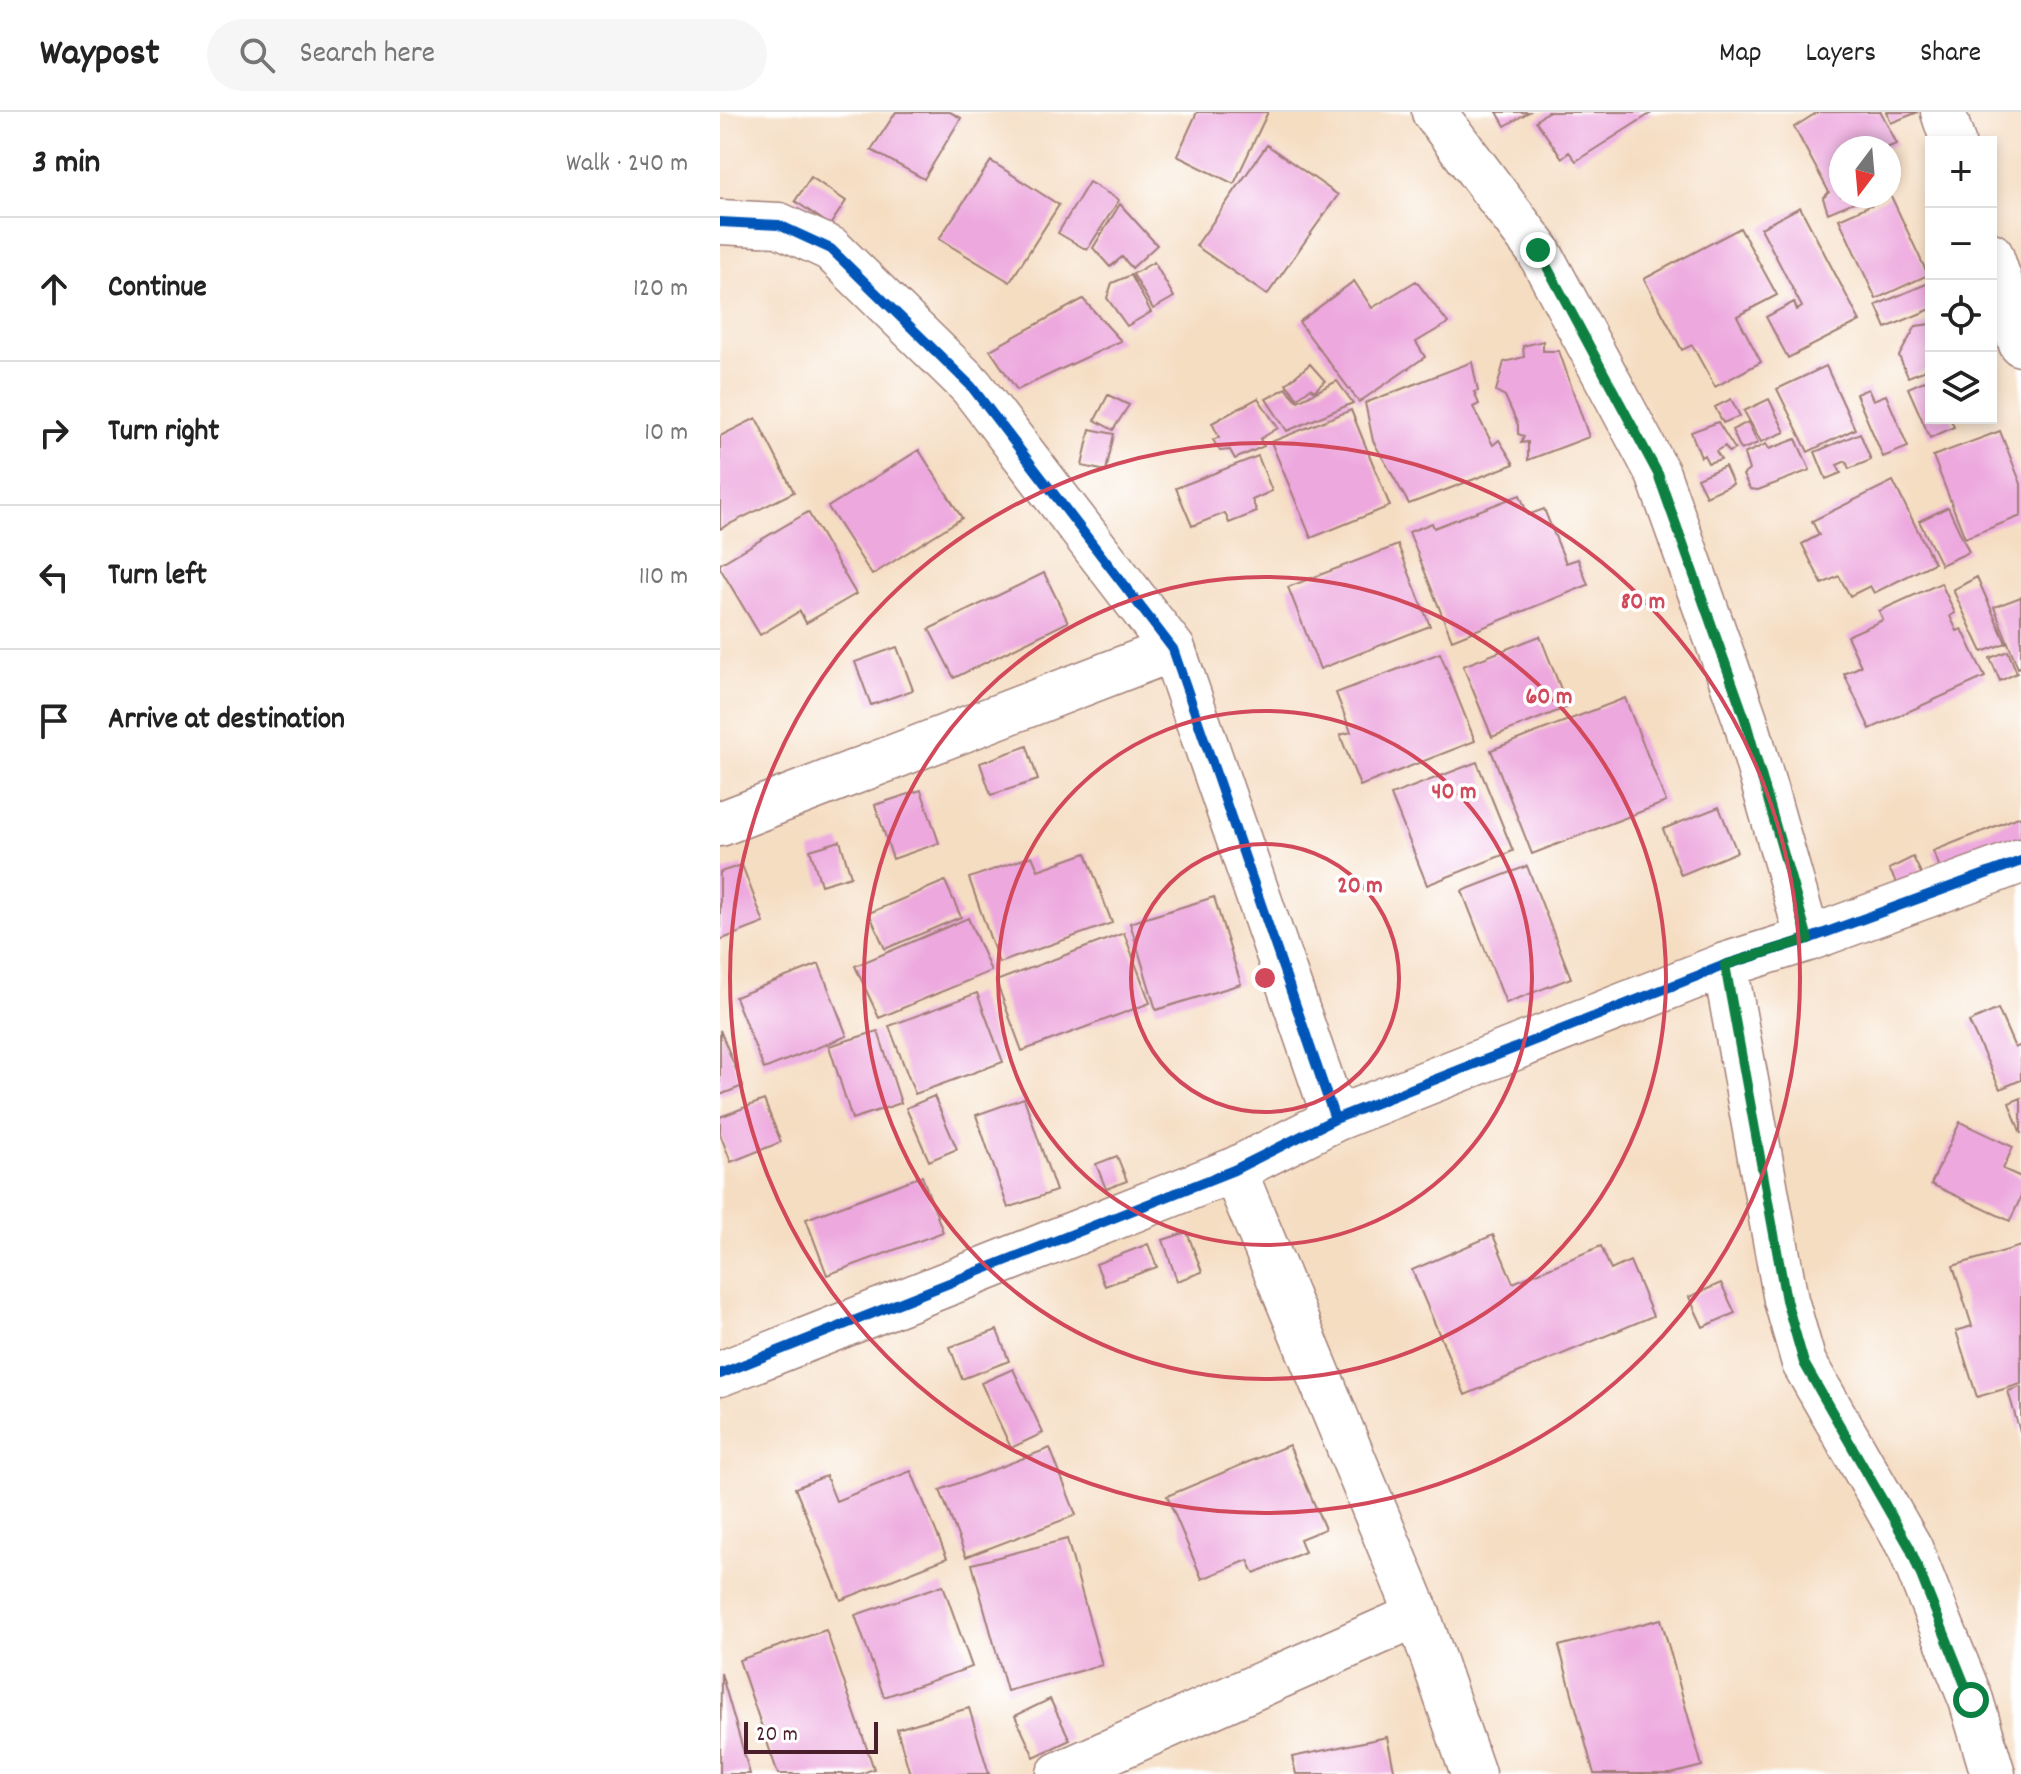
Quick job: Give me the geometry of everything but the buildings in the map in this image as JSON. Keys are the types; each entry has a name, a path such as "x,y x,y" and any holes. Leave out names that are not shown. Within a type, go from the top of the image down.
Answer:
{"street":[{"path":"1434,112 1538,250 1658,474 1745,719 1808,939"},
{"path":"1943,112 1951,136"},
{"path":"720,222 779,225 831,249 971,386 1173,649 1335,1119"},
{"path":"1997,273 2021,344"},
{"path":"720,824 1173,649"},
{"path":"720,1374 1234,1170 1335,1119 1725,965 1808,939 2021,861"},
{"path":"1725,965 1786,1300 1804,1363 1910,1548 1971,1700 1993,1774"},
{"path":"1234,1170 1418,1615 1473,1774"},
{"path":"1059,1774 1418,1615"}],"cycle path":[{"path":"720,222 779,225 831,249 971,386 1173,649 1335,1119"},
{"path":"720,1374 1234,1170 1335,1119 1725,965 1808,939 2021,861"}],"route":[{"path":"1538,250 1658,474 1745,719 1808,939 1725,965 1786,1300 1804,1363 1910,1548 1971,1700"}]}
